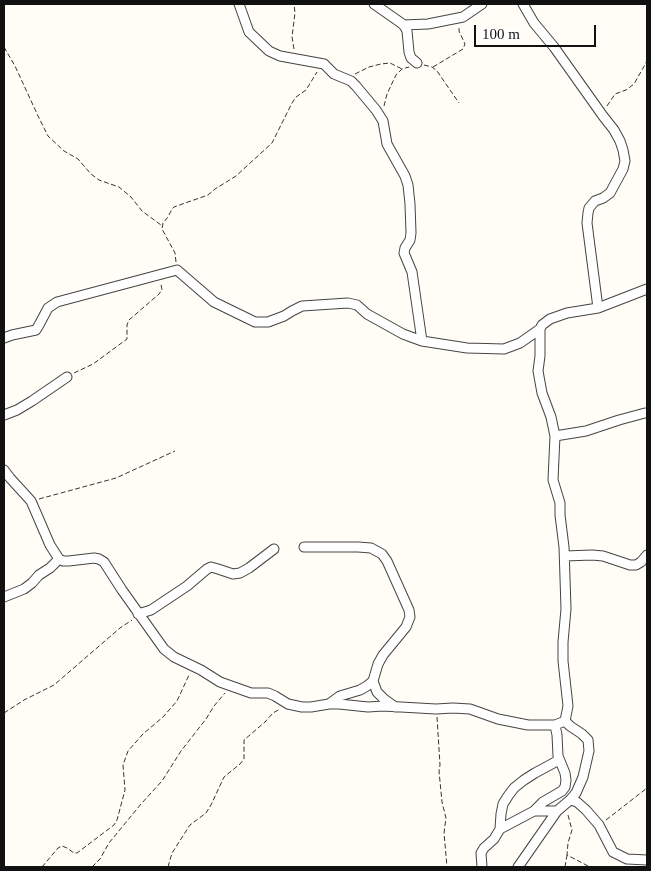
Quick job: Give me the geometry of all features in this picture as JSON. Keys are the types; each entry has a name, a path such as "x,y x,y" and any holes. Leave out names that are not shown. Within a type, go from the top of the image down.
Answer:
{"street":[{"path":"239,4 251,35 269,51 275,55 324,64 334,74 351,81 383,121 387,144 408,185 411,234 404,253 412,272 422,342"},
{"path":"374,4 403,25 407,31 411,58 416,63"},
{"path":"403,25 428,24 463,17 482,4"},
{"path":"524,4 534,23 559,53 614,130 623,150 625,161 623,169 610,193 595,201 589,208 588,213 587,223 598,308"},
{"path":"4,338 36,330 48,308 54,303 177,270 214,302 255,322 268,322 302,306 348,303 357,305 367,314 422,342 467,348 504,349 520,343 540,329 550,319 567,313 598,308 647,289"},
{"path":"540,329 538,371 542,393 551,417 555,436 552,471 560,503 564,538 566,609 563,661 568,706 565,721"},
{"path":"4,414 17,410 67,377"},
{"path":"555,436 586,431 645,413"},
{"path":"4,470 31,501 50,545 59,559 68,561 94,558 104,562 164,649 174,657 220,682 251,693 268,693 288,704 302,707 339,704 368,707 453,708 470,709 528,725 555,724 565,721"},
{"path":"304,547 371,548 382,554 409,610 410,617 406,627 383,655 373,681 360,690 340,696 329,704"},
{"path":"139,614 151,610 207,569 212,567 233,574 240,573 274,549"},
{"path":"565,556 603,556 630,565 636,565 647,555"},
{"path":"4,597 32,584 39,575 59,559"},
{"path":"373,681 377,692 394,707"},
{"path":"518,867 557,811 576,793 583,777 589,751 588,740 565,721"},
{"path":"500,828 534,811 543,802 562,791 565,787 566,773 559,760 555,724"},
{"path":"482,867 481,853 494,839 500,828 503,804 514,788 535,773 559,760"},
{"path":"568,802 577,802 599,825 613,852 628,859 647,860"},
{"path":"534,811 557,811"}],"path":[{"path":"294,4 295,13 292,37 298,59"},
{"path":"432,67 462,49 465,44 459,31 459,24 463,17"},
{"path":"4,47 16,66 38,118 48,136 64,151 78,160 98,180 119,187 131,197 142,211 162,226 175,253 177,270"},
{"path":"603,116 615,94 626,90 634,84 647,61"},
{"path":"345,79 369,67 381,64 390,63 402,69"},
{"path":"383,121 384,103 396,75 402,69 416,63 437,70 459,103"},
{"path":"162,226 174,207 208,195 215,188 236,176 272,143 292,103 296,97 306,90 317,70 324,64"},
{"path":"67,377 93,364 127,339 129,320 162,290 158,275"},
{"path":"31,501 116,478 175,451"},
{"path":"4,712 54,685 139,614"},
{"path":"42,867 58,848 62,846 74,853 77,852 114,825 125,790 123,765 128,751 177,701 192,666"},
{"path":"92,867 162,781 230,686"},
{"path":"168,867 172,852 180,839 190,825 206,813 224,777 244,759 244,740 273,713 288,704"},
{"path":"436,709 439,771 442,802 446,818 444,833 447,867"},
{"path":"599,825 647,788"},
{"path":"565,867 568,843 572,830 568,802"},
{"path":"568,854 590,867"}]}
